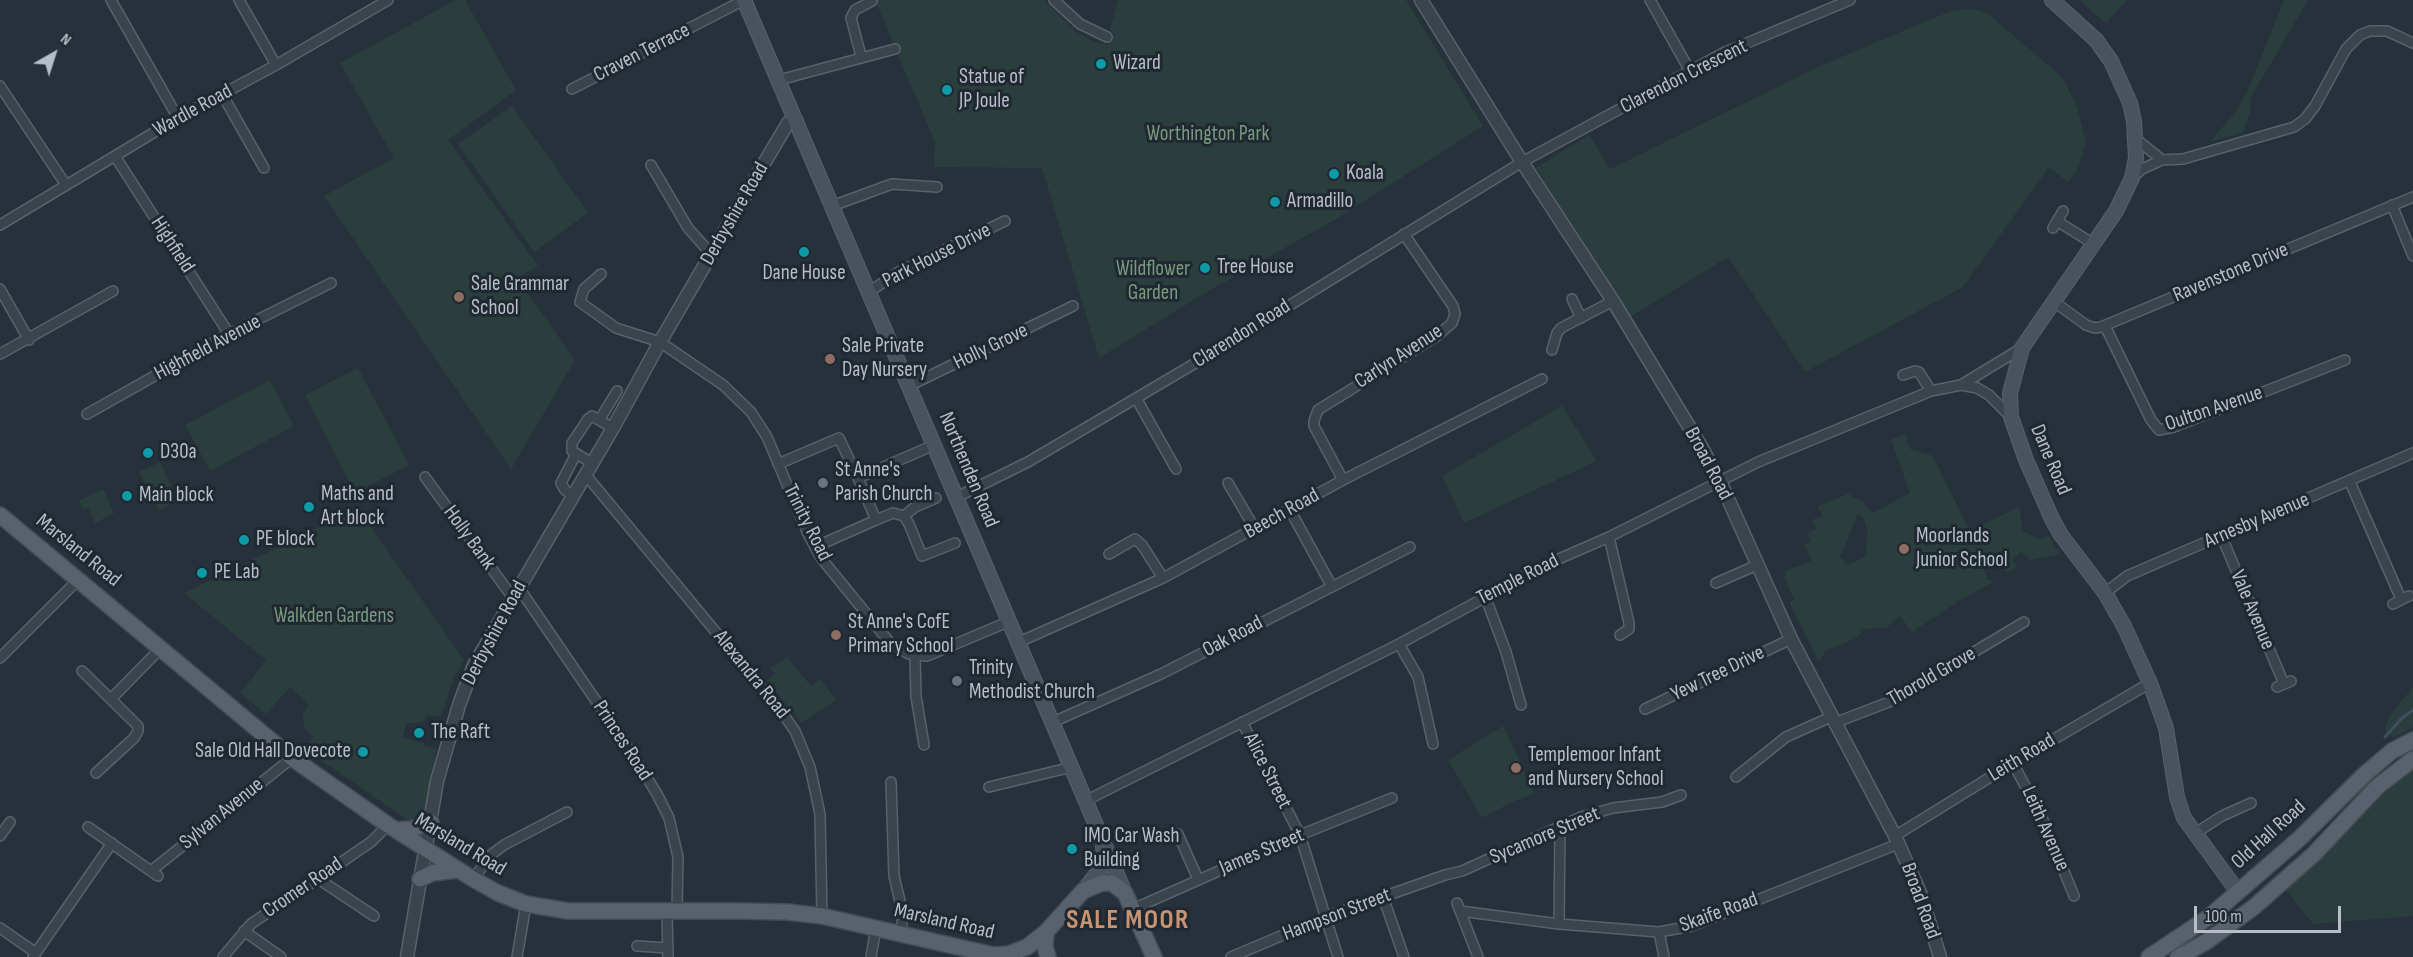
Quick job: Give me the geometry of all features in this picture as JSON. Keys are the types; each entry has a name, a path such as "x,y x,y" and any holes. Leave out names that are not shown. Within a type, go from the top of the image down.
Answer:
{"main road":[{"name":"Northenden Road","path":"744,0 1154,957"},
{"name":"Dane Road","path":"2052,0 2096,40 2111,61 2130,103 2136,139 2132,178 2116,211 2022,348 2010,393 2011,417 2026,460 2052,519 2105,593 2124,626 2150,683 2166,728 2176,797 2184,818 2238,892 2254,907"},
{"name":"Marsland Road","path":"0,515 292,758 392,828 457,870 498,893 526,903 568,911 787,912 822,916 996,956"},
{"name":"Old Hall Road","path":"2149,957 2194,928 2238,892 2299,839 2365,774 2392,751 2413,740"},
{"name":"Old Hall Road","path":"2178,957 2206,942 2254,907 2314,854 2377,787 2413,759"},
{"path":"392,828 412,829 431,822"},
{"path":"996,956 1019,951 1046,932 1102,867 1105,860 1103,842"},
{"path":"420,879 432,873 457,870"},
{"path":"1083,891 1102,883 1112,883 1125,893"},
{"path":"1046,932 1045,947 1048,957"}],"street":[{"path":"111,0 178,118"},
{"path":"239,0 276,66"},
{"name":"Wardle Road","path":"0,225 178,118 276,66 387,0"},
{"name":"Craven Terrace","path":"572,89 744,0"},
{"path":"1054,0 1080,24 1107,37"},
{"name":"Broad Road","path":"1421,0 1522,162 1613,301 1719,481 1791,639 1897,840 1921,895 1940,957"},
{"path":"1650,0 1690,71"},
{"name":"Clarendon Crescent","path":"1522,162 1724,54 1850,0"},
{"path":"861,57 851,18 855,10 872,1"},
{"path":"2132,178 2162,160 2183,159 2294,127 2305,119 2315,106 2346,49 2360,34 2370,31 2387,32 2413,43"},
{"path":"779,81 896,49"},
{"path":"0,86 66,185"},
{"path":"222,94 264,168"},
{"name":"Derbyshire Road","path":"407,957 437,781 464,688 474,665 788,123 796,120"},
{"path":"2136,139 2162,160"},
{"name":"Highfield","path":"115,156 229,334"},
{"name":"Clarendon Road","path":"957,497 1028,462 1209,355 1522,162"},
{"path":"651,165 688,228 712,255"},
{"path":"832,206 892,184 937,187"},
{"name":"Ravenstone Drive","path":"2105,326 2413,196"},
{"path":"2392,205 2413,256"},
{"path":"2063,211 2055,224 2092,243"},
{"name":"Park House Drive","path":"869,292 897,273 1005,221"},
{"name":"Carlyn Avenue","path":"1343,480 1322,442 1314,421 1315,414 1323,406 1437,336 1452,323 1455,314 1453,306 1404,234"},
{"name":"Trinity Road","path":"601,274 584,289 580,302 616,328 660,342 704,371 738,398 759,423 767,437 821,558 891,644 902,652 915,656"},
{"name":"Highfield Avenue","path":"87,414 229,334 331,283"},
{"path":"0,289 29,340"},
{"path":"0,354 29,340 113,291"},
{"path":"1572,299 1581,318"},
{"path":"1552,350 1557,333 1613,301"},
{"path":"2053,301 2086,325 2095,328 2105,326"},
{"name":"Holly Grove","path":"909,386 1073,306"},
{"name":"Oulton Avenue","path":"2105,326 2151,420 2155,427 2163,430 2345,360"},
{"name":"Temple Road","path":"1961,386 2022,348"},
{"path":"1903,375 1919,372 1931,391"},
{"name":"Beech Road","path":"1019,642 1163,578 1343,480 1542,379"},
{"name":"Temple Road","path":"1087,800 1399,644 1545,564 1609,537 1758,462 1931,391 1961,386 1977,388 1998,402 2011,417"},
{"path":"600,419 614,395 624,406"},
{"path":"1136,398 1176,469"},
{"path":"589,468 571,448 588,418 592,416 600,419 613,428"},
{"path":"778,464 838,438 876,520"},
{"path":"858,478 934,445"},
{"name":"Arnesby Avenue","path":"2105,593 2127,576 2413,453"},
{"path":"572,495 561,483 576,454"},
{"name":"Alexandra Road","path":"589,468 795,731 810,766 820,814 822,916"},
{"name":"Holly Bank","path":"425,477 516,593"},
{"path":"2350,482 2401,599"},
{"path":"1228,483 1256,529"},
{"path":"904,516 915,507 936,498"},
{"path":"1290,510 1331,585"},
{"path":"815,547 893,513 904,516 922,556 956,543"},
{"name":"Vale Avenue","path":"2221,536 2284,684"},
{"path":"1609,537 1629,623 1629,629 1620,635"},
{"path":"1109,554 1135,539 1142,545 1163,578"},
{"name":"Oak Road","path":"1053,722 1161,674 1331,585 1410,547"},
{"path":"1716,583 1757,565"},
{"path":"0,658 79,579"},
{"name":"Princes Road","path":"516,593 633,755 665,810 678,857 668,952"},
{"path":"1485,596 1506,652 1521,705"},
{"path":"924,745 915,696 915,656 927,656 940,652 1010,621"},
{"name":"Thorold Grove","path":"1736,777 1786,737 1894,700 2024,622"},
{"name":"Yew Tree Drive","path":"1645,709 1791,639"},
{"path":"1399,644 1418,677 1433,744"},
{"path":"111,699 161,648"},
{"path":"82,671 138,726 134,738 96,773"},
{"name":"Leith Road","path":"1897,840 2013,763 2150,683"},
{"name":"Alice Street","path":"1242,722 1300,835 1338,957"},
{"name":"Sylvan Avenue","path":"112,843 155,874 292,758"},
{"name":"Leith Avenue","path":"2013,763 2043,820 2074,896"},
{"path":"989,787 1072,766"},
{"path":"891,782 894,876 903,914 901,933"},
{"name":"Sycamore Street","path":"1444,875 1462,872 1560,826 1613,808 1662,802 1682,795"},
{"name":"James Street","path":"1133,909 1300,835 1392,798"},
{"path":"2194,834 2222,816 2251,803"},
{"path":"473,879 492,854 504,845 567,812"},
{"path":"1,832 10,822"},
{"path":"1558,924 1560,826"},
{"path":"0,928 34,955 112,843 88,827"},
{"name":"Cromer Road","path":"223,957 244,931 261,917 392,828"},
{"path":"1178,834 1198,879"},
{"name":"Skaife Road","path":"1478,957 1459,907 1558,924 1659,932 1692,926 1897,840"},
{"name":"Hampson Street","path":"1231,957 1326,918 1444,875"},
{"path":"317,878 374,916"},
{"path":"1383,897 1404,957"},
{"path":"517,957 526,903"},
{"path":"871,957 876,927"},
{"path":"244,931 281,957"},
{"path":"1659,932 1664,957"},
{"path":"637,946 668,952"}],"green space":[{"path":"456,0 465,0 516,90 448,140 538,266 517,278 575,360 511,469 324,196 394,158 340,63"},
{"name":"Worthington Park","path":"875,0 1045,0 1075,31 1092,41 1108,45 1114,34 1110,30 1118,0 1406,0 1483,126 1336,219 1205,293 1099,358 1042,168 934,167 935,142"},
{"path":"2079,0 2127,0 2106,23"},
{"path":"2284,0 2308,0 2251,97 2250,112 2243,132 2210,142 2236,111 2247,92"},
{"path":"1973,9 1987,13 2062,77 2077,107 2086,143 2077,170 2068,182 2049,167 1963,287 1805,372 1728,257 1627,319 1536,168 1589,135 1610,169 1818,67 1952,11"},
{"path":"512,106 588,213 534,252 458,144"},
{"path":"358,368 409,465 355,493 305,395"},
{"path":"270,380 294,426 210,471 185,425"},
{"path":"1562,406 1597,461 1464,523 1442,476"},
{"path":"1905,434 1910,449 1933,456 1970,531 2019,507 2023,531 2041,540 2048,535 2060,554 2030,560 2021,552 2012,560 2018,566 2007,573 1998,560 1991,560 1984,570 1988,580 1995,581 1962,599 1912,632 1900,616 1886,628 1864,629 1857,638 1826,650 1819,661 1789,602 1794,600 1784,578 1787,570 1811,561 1805,545 1811,542 1808,533 1816,529 1812,520 1822,516 1818,506 1848,494 1863,502 1873,513 1910,493 1891,440","holes":["1858,514 1864,519 1868,534 1865,557 1848,565 1840,557"]},
{"path":"160,462 179,500 159,510 139,472"},
{"path":"103,489 114,513 95,523 88,508 83,510 79,501"},
{"name":"Walkden Gardens","path":"356,506 464,660 454,677 441,717 427,715 424,722 406,724 403,738 424,743 423,746 436,749 426,813 420,820 408,820 306,750 313,736 305,729 302,716 309,705 290,687 266,714 240,693 266,660 184,593 336,519"},
{"path":"787,657 811,686 820,679 836,700 801,723 767,680 775,674 770,668"},
{"path":"2413,687 2413,727 2393,738 2385,730 2388,718"},
{"path":"1503,726 1520,762 1511,766 1515,775 1524,771 1534,794 1514,801 1482,818 1448,760"},
{"path":"2413,770 2413,916 2313,924 2286,890 2374,798"}],"waterway":[{"path":"2385,737 2402,718 2413,710"}],"place":[{"name":"Wizard","path":"1101,64"},
{"name":"Statue of JP Joule","path":"947,90"},
{"name":"Koala","path":"1334,174"},
{"name":"Armadillo","path":"1275,202"},
{"name":"Dane House","path":"804,252"},
{"name":"Tree House","path":"1205,268"},
{"name":"Sale Grammar School","path":"459,297"},
{"name":"Sale Private Day Nursery","path":"830,359"},
{"name":"D30a","path":"148,453"},
{"name":"St Anne's Parish Church","path":"823,483"},
{"name":"Main block","path":"127,496"},
{"name":"Maths and Art block","path":"309,507"},
{"name":"PE block","path":"244,540"},
{"name":"Moorlands Junior School","path":"1904,549"},
{"name":"PE Lab","path":"202,573"},
{"name":"St Anne's CofE Primary School","path":"836,635"},
{"name":"Trinity Methodist Church","path":"957,681"},
{"name":"The Raft","path":"419,733"},
{"name":"Sale Old Hall Dovecote","path":"363,752"},
{"name":"Templemoor Infant and Nursery School","path":"1516,768"},
{"name":"IMO Car Wash Building","path":"1072,849"}],"district":[{"name":"SALE MOOR","path":"1128,921"}],"park label":[{"name":"Wildflower Garden","path":"1153,282"}]}
